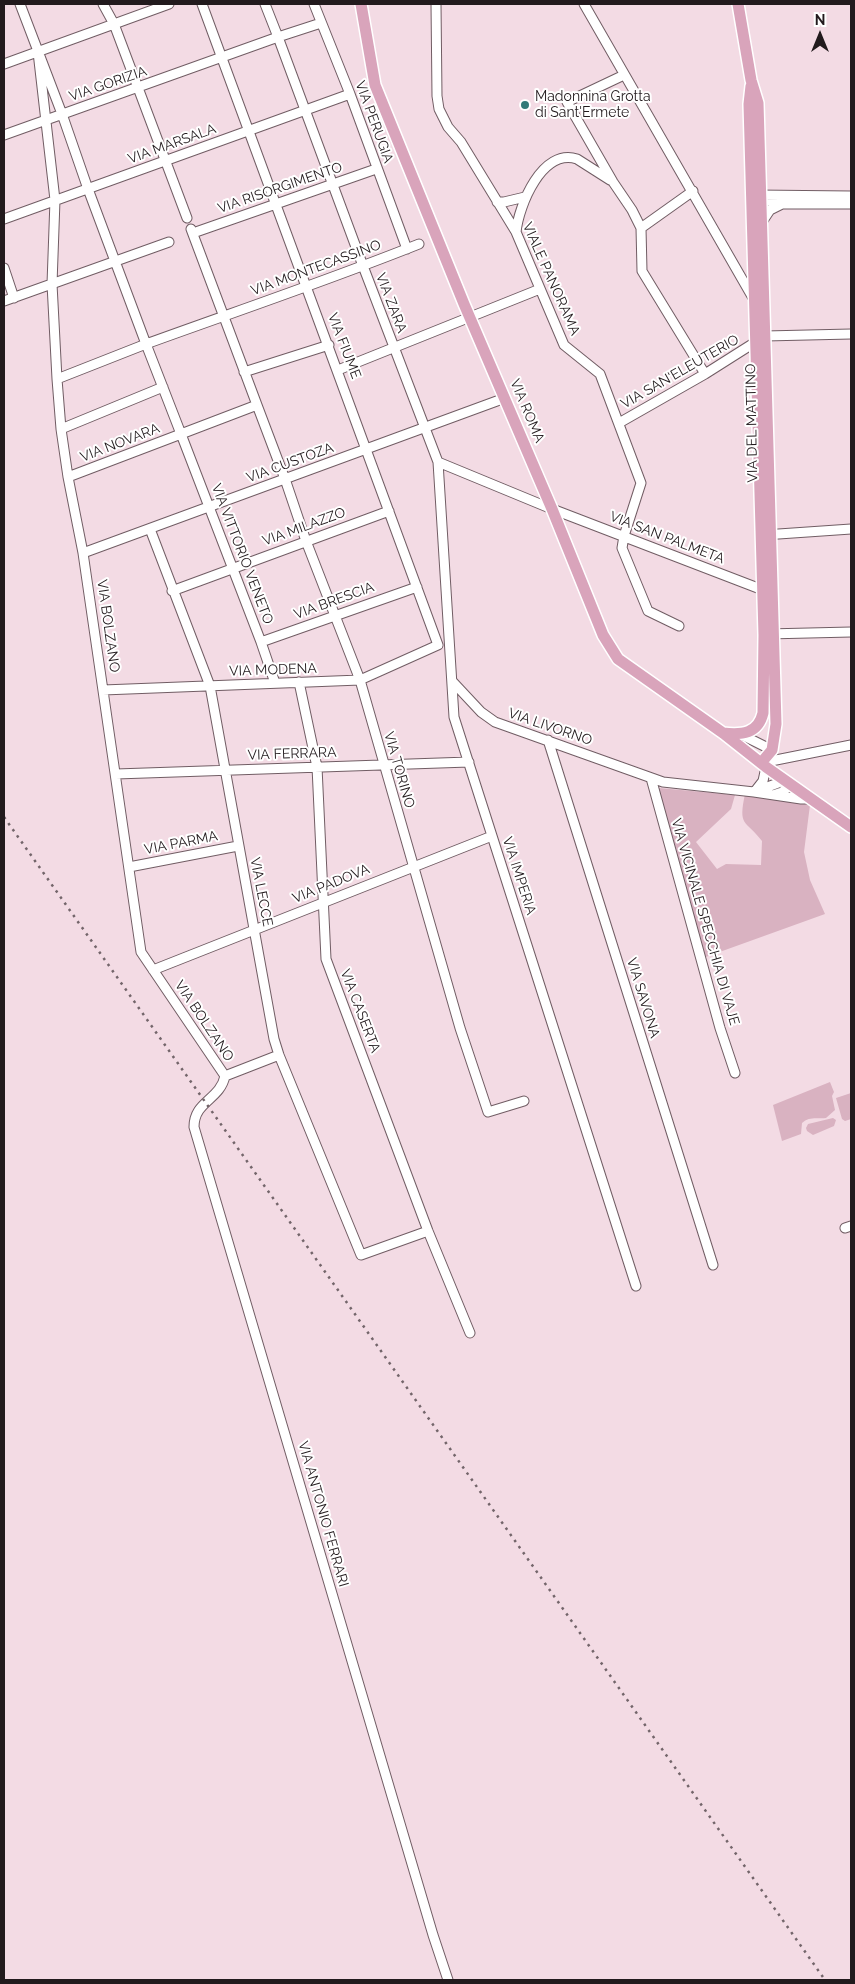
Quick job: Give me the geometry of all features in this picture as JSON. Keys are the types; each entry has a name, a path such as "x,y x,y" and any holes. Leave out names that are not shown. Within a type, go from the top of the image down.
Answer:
{"main road":[{"name":"VIA ROMA","path":"361,4 375,85 470,318 552,508 603,635 618,659 851,827"},
{"name":"VIA DEL MATTINO","path":"738,4 751,80 758,104 760,181 756,195 761,222 759,300"},
{"name":"VIA DEL MATTINO","path":"751,80 750,104 756,195 768,634 776,724 772,750"},
{"name":"VIA DEL MATTINO","path":"740,734 747,734 753,730 759,724 763,713 768,634"},
{"path":"723,733 740,734"},
{"path":"763,765 772,750"}],"street":[{"path":"20,4 146,344 56,379"},
{"path":"103,4 114,24 187,218"},
{"path":"4,64 168,4"},
{"name":"VIA FIUME","path":"202,4 274,204 329,345 438,645"},
{"name":"VIA ZARA","path":"265,4 438,462"},
{"name":"VIA PERUGIA","path":"314,4 350,94 407,249"},
{"name":"VIALE PANORAMA","path":"436,4 437,96 439,109 448,127 470,155 516,232 564,345 600,374 641,483 622,548 648,611 679,626"},
{"path":"584,4 624,76 759,300"},
{"path":"278,37 321,23"},
{"name":"VIA GORIZIA","path":"4,135 278,37"},
{"name":"VIA BOLZANO","path":"38,52 55,200 52,284 56,379 61,429 68,477 84,553 102,690 141,952 225,1076 224,1083 218,1092 205,1103"},
{"path":"624,76 567,102 641,228 642,271 706,374"},
{"name":"VIA MARSALA","path":"4,219 350,94"},
{"path":"516,232 517,219 525,197 536,178 566,157 577,159 613,182"},
{"name":"VIA RISORGIMENTO","path":"223,316 192,231 376,169"},
{"path":"760,181 780,200"},
{"path":"641,228 693,191"},
{"path":"756,195 780,200 851,204"},
{"path":"761,222 780,200 851,196"},
{"path":"497,202 525,197"},
{"path":"4,301 169,242"},
{"name":"VIA MONTECASSINO","path":"146,344 419,244"},
{"path":"4,268 14,298"},
{"path":"338,370 540,289"},
{"name":"VIA TORINO","path":"223,316 285,479 306,541 360,680 412,867 460,1028 488,1112 524,1101"},
{"path":"760,340 851,334"},
{"name":"VIA SAN'ELEUTERIO","path":"618,423 706,374 760,340"},
{"name":"VIA VITTORIO VENETO","path":"146,344 233,568 275,683"},
{"path":"244,372 329,345"},
{"path":"61,429 164,387"},
{"name":"VIA CUSTOZA","path":"84,553 505,398"},
{"name":"VIA NOVARA","path":"68,477 257,405"},
{"path":"438,462 552,508"},
{"name":"VIA IMPERIA","path":"438,462 454,717 636,1286"},
{"name":"VIA SAN PALMETA","path":"552,508 767,590"},
{"name":"VIA MILAZZO","path":"172,591 390,511"},
{"name":"VIA LECCE","path":"150,529 172,591 210,686 274,1039 279,1055 361,1255 428,1232"},
{"path":"766,535 851,529"},
{"name":"VIA BRESCIA","path":"261,642 417,586"},
{"path":"768,634 851,632"},
{"name":"VIA MODENA","path":"102,690 360,680 438,645"},
{"name":"VIA LIVORNO","path":"452,681 481,712 495,722 651,778 685,785 812,799"},
{"name":"VIA CASERTA","path":"299,682 317,767 326,959 428,1232 470,1333"},
{"path":"740,734 772,750"},
{"name":"VIA SAVONA","path":"548,740 712,1265"},
{"path":"754,792 763,780 763,765 851,744"},
{"name":"VIA FERRARA","path":"116,774 469,762"},
{"name":"VIA VICINALE SPECCHIA DI VAJE","path":"651,778 720,1028 735,1073"},
{"path":"754,792 786,780 787,788 782,792 774,794"},
{"name":"VIA PADOVA","path":"153,970 492,836"},
{"name":"VIA PARMA","path":"129,867 238,846"},
{"path":"225,1076 279,1055"},
{"name":"VIA ANTONIO FERRARI","path":"205,1103 196,1113 194,1127 432,1935 448,1980"}],"shaded area":[{"path":"659,788 735,795 731,809 696,842 717,869 726,864 761,865 762,841 744,822 743,818 745,794 810,805 804,852 810,880 825,914 703,958 657,790"},
{"path":"830,1082 834,1092 832,1096 835,1110 826,1118 805,1121 802,1123 801,1134 782,1141 773,1105"},
{"path":"851,1093 851,1119 845,1121 842,1119 836,1098"},
{"path":"833,1118 836,1120 834,1126 813,1135 807,1131 808,1124"}],"railway":[{"path":"4,817 825,1980"}],"place":[{"name":"Madonnina Grotta di Sant'Ermete","path":"525,105"}]}
